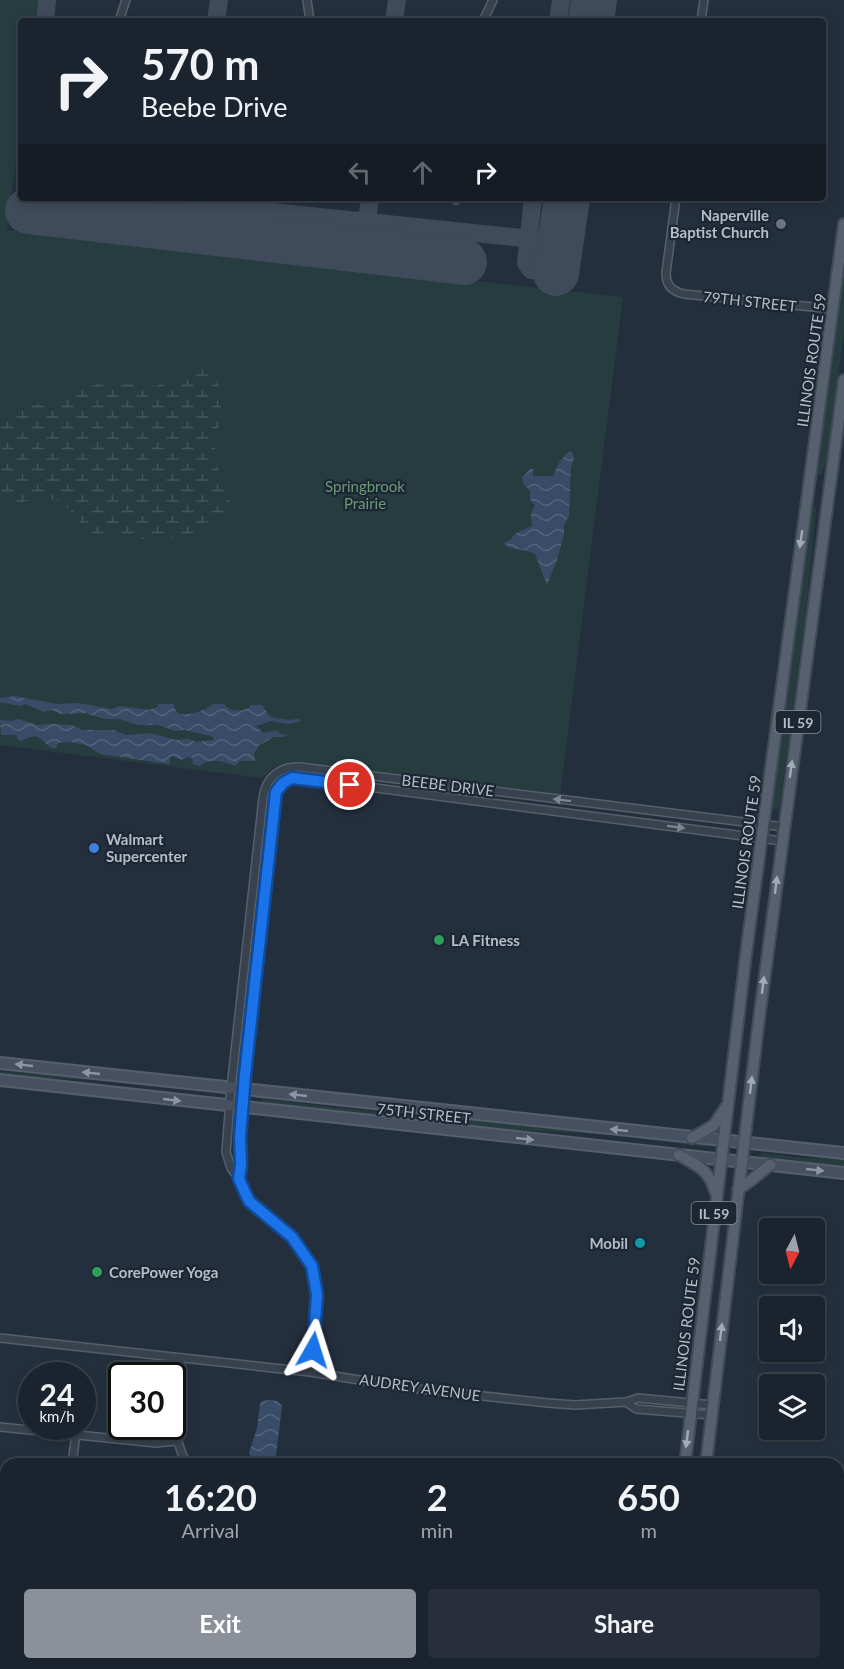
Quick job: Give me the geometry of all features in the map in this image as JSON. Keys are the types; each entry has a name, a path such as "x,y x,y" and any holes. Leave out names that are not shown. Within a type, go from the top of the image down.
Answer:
{"main road":[{"name":"ILLINOIS ROUTE 59","path":"685,1458 761,838 844,224"},
{"name":"IL 59","path":"707,1458 782,841 844,380"},
{"name":"75TH STREET","path":"0,1063 844,1153"},
{"name":"75TH STREET","path":"0,1080 844,1173"},
{"path":"692,1137 714,1125 728,1105"},
{"path":"679,1155 703,1168 717,1196"},
{"path":"738,1189 748,1184 770,1165"}],"street":[{"path":"120,18 126,0"},
{"path":"308,0 310,18"},
{"path":"484,18 493,0"},
{"path":"701,18 704,0"},
{"name":"79TH STREET","path":"676,201 666,273 666,281 670,288 684,294 833,309"},
{"name":"BEEBE DRIVE","path":"310,1372 317,1295 312,1266 292,1237 249,1201 231,1168 226,1152 263,798 267,783 272,776 281,770 300,766 784,827"},
{"name":"BEEBE DRIVE","path":"239,1179 242,1108 275,795 280,786 290,779 299,778 782,841"},
{"name":"AUDREY AVENUE","path":"0,1338 310,1372 409,1388 548,1403 575,1405 626,1402 638,1398 692,1402 712,1410"},
{"path":"181,1358 174,1419 176,1441 184,1458"},
{"name":"AUDREY AVENUE","path":"626,1402 636,1408 690,1414 712,1410"},
{"path":"0,1427 18,1428"},
{"path":"96,1436 156,1443 176,1441"},
{"path":"73,1458 75,1440"}],"green space":[{"name":"Springbrook Prairie","path":"0,0 38,0 35,18 18,18 18,146 7,230 623,297 560,795 292,762 274,767 262,778 0,745"},
{"path":"844,274 844,332 826,462 821,474 817,475"},
{"path":"193,368 211,373 216,379 221,396 219,424 215,439 216,460 230,499 228,513 223,518 186,536 138,539 95,534 81,524 70,510 54,500 34,500 0,508 0,423 7,412 103,383 156,386 178,379"},
{"path":"813,506 816,506 816,511 806,610 780,805 779,809 775,810 772,807"},
{"path":"0,1072 59,1074 217,1092 115,1081 0,1076"},
{"path":"262,1099 405,1115 465,1118 706,1145 706,1147 595,1134 459,1127 379,1120 261,1102"},
{"path":"762,1153 803,1158 844,1159 844,1169 761,1159"}],"water":[{"path":"569,451 572,452 574,458 571,468 569,516 564,525 557,560 547,585 535,554 506,546 503,543 510,540 516,533 532,526 531,514 535,505 530,500 530,491 524,485 522,478 531,468 533,476 553,476 560,461"},
{"path":"15,696 57,704 78,703 112,709 120,706 149,710 157,707 158,704 173,704 180,714 201,711 213,704 224,704 229,709 237,710 248,708 251,705 262,705 270,717 301,721 289,724 271,721 256,726 263,733 276,730 288,735 274,737 259,745 254,754 255,761 240,761 235,766 221,761 212,761 200,766 193,764 192,758 181,760 173,756 170,757 168,764 100,754 86,745 70,742 58,743 56,748 52,748 36,736 21,741 16,735 1,735 0,720 19,719 37,725 72,725 83,730 114,730 126,735 150,733 176,740 189,739 196,742 213,740 214,737 185,730 175,731 158,725 138,725 119,719 105,719 85,713 61,714 52,710 44,712 25,704 20,706 0,702 0,698"},
{"path":"262,1401 278,1401 282,1406 276,1458 251,1458 249,1453"}],"taxiway":[{"path":"45,18 47,0"},
{"path":"216,18 219,0"},
{"path":"394,18 397,0"},
{"path":"558,18 561,0"},
{"path":"167,201 561,242"},
{"path":"367,221 370,201"},
{"path":"533,201 526,263 531,270 556,273"}],"runway":[{"path":"591,18 594,0"},
{"path":"556,273 567,201"},
{"path":"28,211 464,262"}],"place":[{"name":"Naperville Baptist Church","path":"781,224"},
{"name":"Walmart Supercenter","path":"94,848"},
{"name":"LA Fitness","path":"439,940"},
{"name":"Mobil","path":"640,1243"},
{"name":"CorePower Yoga","path":"97,1272"}],"route":[{"path":"313,1350 317,1295 312,1266 306,1254 292,1237 249,1201 245,1194 239,1179 240,1137 276,792 285,781 292,778 350,785"}]}
